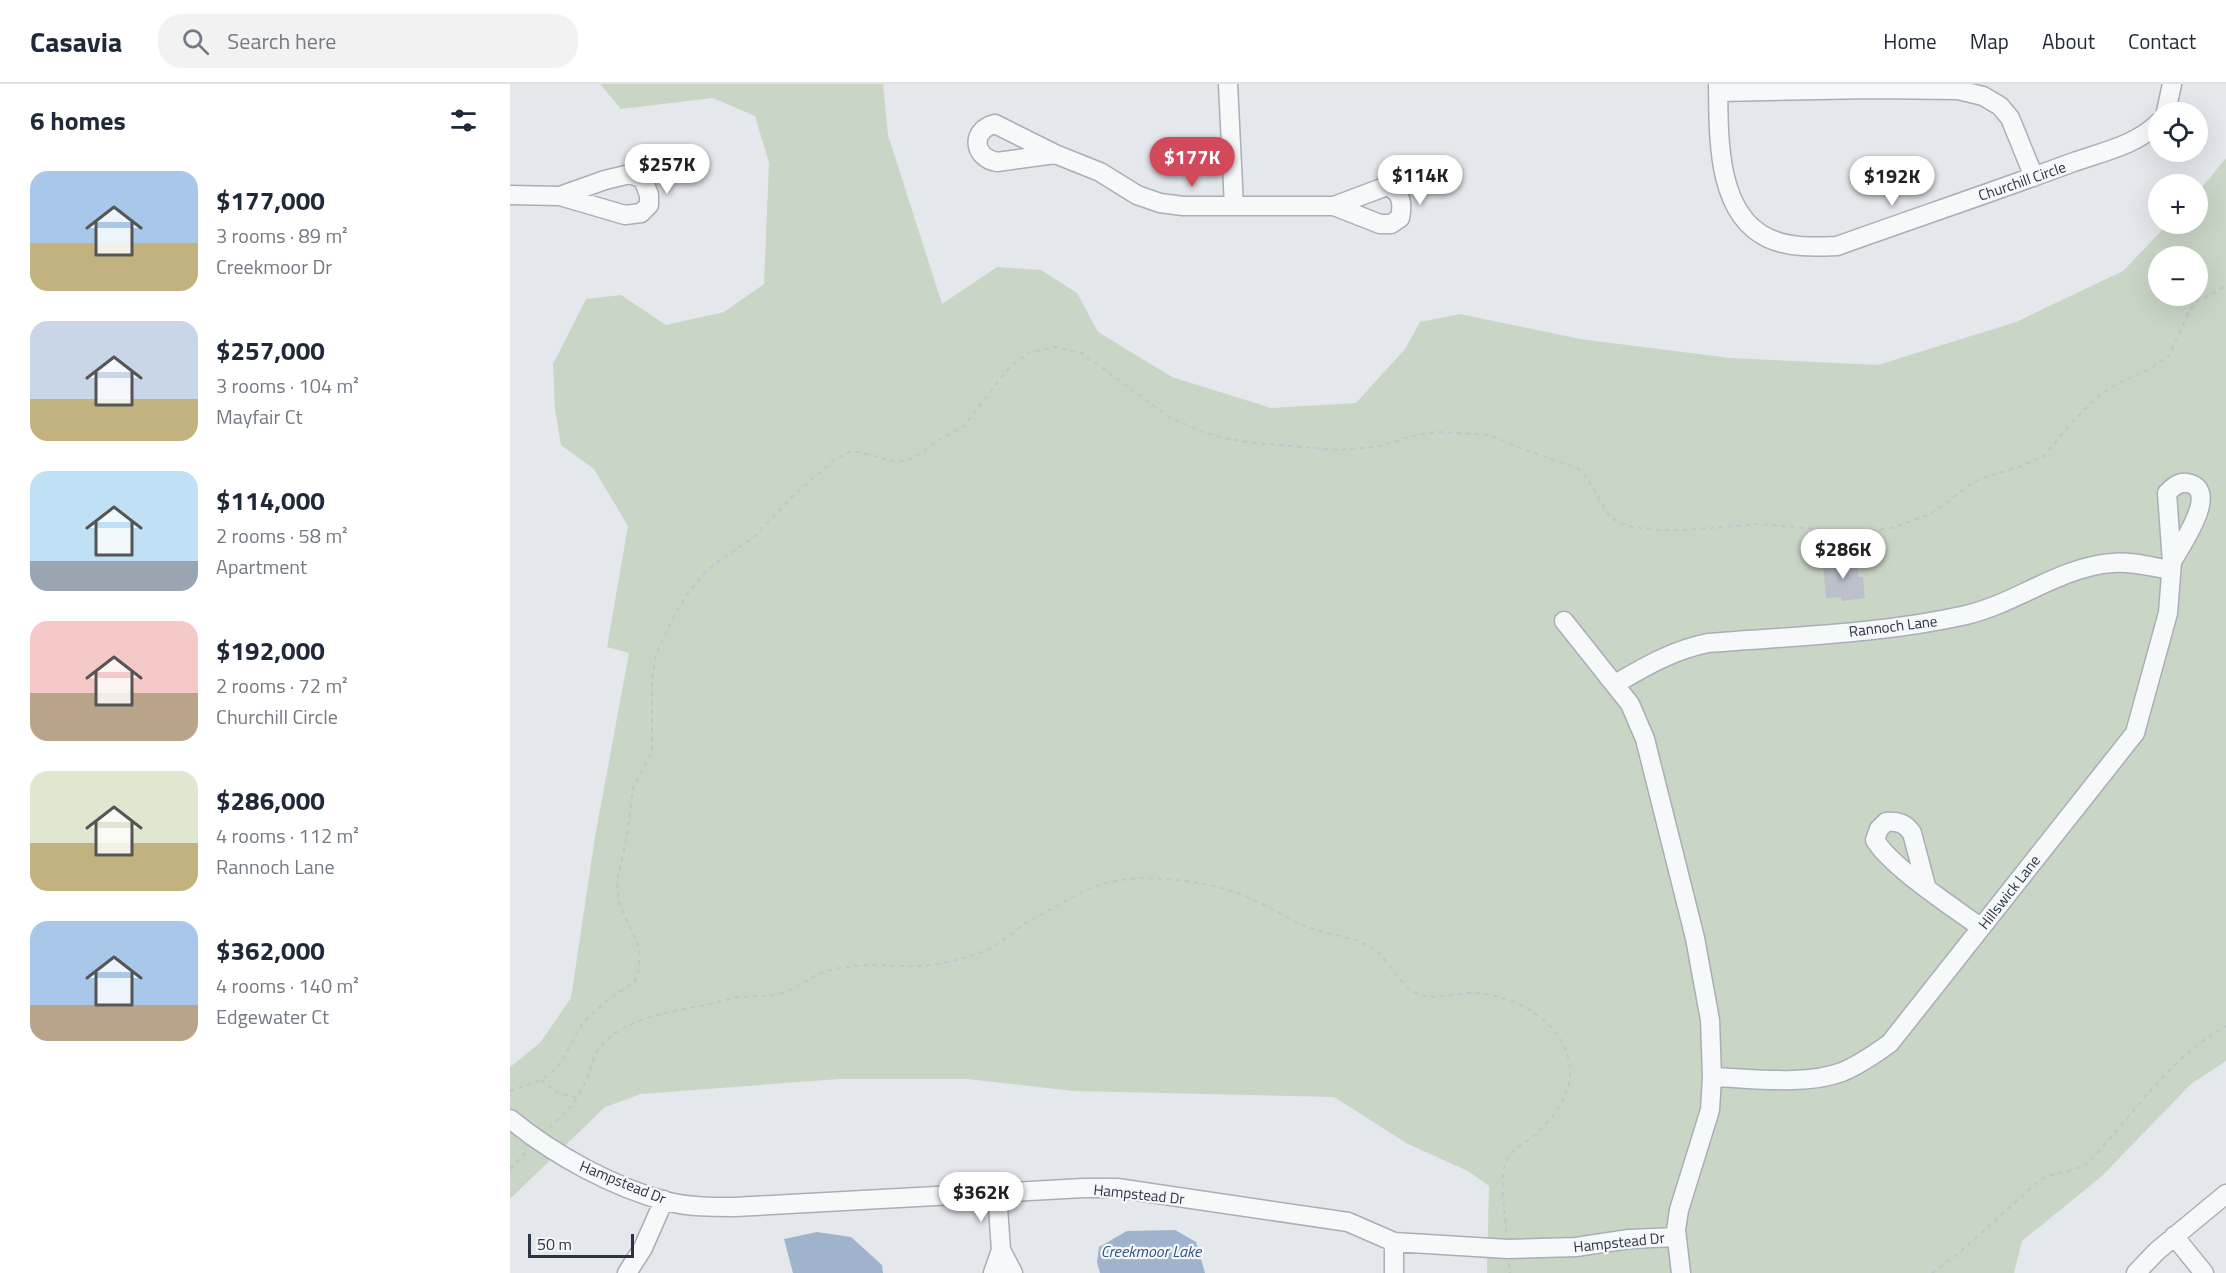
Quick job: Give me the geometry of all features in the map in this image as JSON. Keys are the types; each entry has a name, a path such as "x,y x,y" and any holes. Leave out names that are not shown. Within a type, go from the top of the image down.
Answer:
{"street":[{"path":"1228,84 1234,206"},
{"path":"2168,102 2172,84"},
{"path":"1718,88 1958,90 1983,96 2000,106 2010,118 2034,177"},
{"name":"Churchill Circle","path":"1718,88 1723,172 1731,198 1747,223 1768,238 1808,247 1837,246 2034,177 2148,133"},
{"path":"1055,154 1100,172 1137,195 1160,203 1183,206 1334,206"},
{"path":"510,195 560,196"},
{"name":"Rannoch Lane","path":"1615,684 1660,658 1690,646 1915,625 1969,614 2019,596 2080,569 2123,562 2171,566"},
{"name":"Hillswick Lane","path":"1712,1077 1790,1079 1823,1077 1857,1065 1890,1043 2135,733 2168,613 2171,566"},
{"path":"1564,621 1630,704 1646,739 1699,961 1710,1020 1712,1077 1710,1110 1679,1210 1677,1237 1681,1273"},
{"path":"1926,886 1980,927"},
{"name":"Hampstead Dr","path":"510,1119 536,1141 583,1167 664,1200 697,1207 1117,1188 1348,1222 1394,1242 1508,1249 1576,1247 1629,1239 1677,1237"},
{"path":"993,1273 1001,1250 997,1193"},
{"path":"2136,1273 2174,1236 2226,1194"},
{"path":"627,1273 643,1248 664,1200"},
{"path":"2174,1236 2204,1273"},
{"path":"1394,1242 1394,1273"},
{"path":"1001,1250 1013,1273"}],"path":[{"path":"510,1091 541,1080 561,1062 587,1018 634,982 638,974 640,956 638,945 619,903 617,882 627,836 633,788 652,752 652,679 656,654 676,612 690,590 709,568 754,537 792,497 834,460 850,452 893,461 904,461 915,457 964,426 1012,365 1030,352 1055,347 1082,353 1169,417 1203,432 1224,438 1254,443 1338,450 1376,447 1430,433 1471,432 1489,435 1577,468 1586,476 1608,514 1617,522 1633,527 1687,530 1760,524 1844,531 1875,530 1901,526 1926,516 1982,478 2044,456 2074,420 2100,395 2118,383 2161,363 2169,356 2189,310 2196,302 2226,286"},
{"path":"510,1169 577,1098 586,1080 591,1062 603,1042 632,1024 668,1011 735,998 778,994 832,969 875,964 917,966 966,957 999,944 1038,916 1095,886 1112,881 1151,878 1198,883 1240,894 1308,927 1360,942 1374,949 1416,993 1425,996 1477,993 1517,1003 1533,1011 1557,1034 1569,1059 1568,1093 1560,1107 1534,1136 1512,1152 1505,1163 1502,1188 1510,1273"},
{"path":"1932,1273 1960,1252 2040,1180 2047,1176 2079,1169 2088,1163 2184,1055 2226,1026"},
{"path":"541,1080 558,1094 577,1098"}],"green space":[{"path":"600,84 883,84 888,135 942,304 997,267 1041,270 1077,293 1098,332 1172,377 1271,408 1356,403 1405,349 1420,322 1460,314 1580,339 1730,358 1878,365 2016,322 2123,271 2158,234 2208,234 2208,180 2226,158 2226,1061 2191,1084 2102,1176 2022,1241 2014,1273 1487,1273 1489,1186 1468,1171 1408,1144 1334,1097 1074,1091 967,1079 839,1079 641,1094 605,1107 510,1199 510,1067 540,1043 571,998 595,837 629,653 607,647 628,526 594,469 561,445 555,409 553,364 586,299 621,295 666,325 724,312 764,284 769,163 755,116 713,98 621,109"}],"water":[{"name":"Creekmoor Lake","path":"1175,1230 1196,1242 1205,1273 1100,1273 1097,1262 1099,1247 1127,1231"},
{"path":"817,1232 851,1237 882,1265 883,1273 793,1273 784,1239"}],"building":[{"path":"1846,557 1846,562 1856,561 1859,577 1863,577 1865,598 1842,601 1841,597 1826,598 1823,564 1831,564 1831,558"}]}
